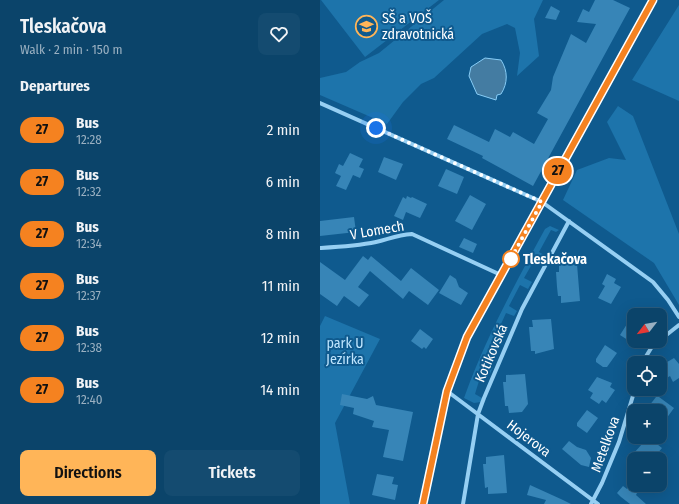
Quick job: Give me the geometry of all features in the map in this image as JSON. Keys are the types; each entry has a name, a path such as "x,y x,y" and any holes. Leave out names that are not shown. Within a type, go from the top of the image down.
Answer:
{"street":[{"path":"422,504 447,391 467,337 653,0"},
{"path":"320,103 542,202 653,282 679,317"},
{"name":"Kotikovská","path":"463,504 478,414 502,353 522,309 569,221"},
{"name":"V Lomech","path":"320,248 376,242 396,235 412,234 501,275"},
{"path":"667,334 679,325"},
{"name":"Hojerova","path":"447,391 592,502 598,504"},
{"name":"Metelkova","path":"592,502 602,483 619,442 633,396"}],"green space":[{"path":"321,0 439,0 365,57"},
{"path":"444,0 543,0 534,19 539,56 517,76 520,53 515,28 507,24 482,34 434,78 421,84 403,102 387,124 320,95 320,78 346,72 360,62 379,53"},
{"path":"679,5 679,101 632,80"},
{"path":"618,106 633,116 679,234 679,305 654,263 563,200 577,170 609,158 626,160 607,122"},
{"path":"550,226 559,230 556,232 551,230 539,252 546,256 544,261 536,257 524,278 532,282 528,289 520,285 509,306 517,311 514,316 506,313 496,335 504,339 502,345 493,342 485,364 493,367 490,374 482,371 475,394 482,398 481,402 474,403 464,398 481,354 501,312 545,229"},
{"name":"park U Jezírka","path":"325,316 380,339 335,423 350,504 320,504 320,326"}],"shaded area":[{"path":"485,58 501,60 505,68 505,86 501,94 497,95 496,100 477,94 469,76 471,67"}],"building":[{"path":"595,0 613,0 630,8 533,186 482,158 483,156 447,139 454,125 489,142 495,129 510,137 513,132 534,144 548,119 537,113 551,90 553,77 571,34 586,43 596,24 577,22 583,9 589,12"},
{"path":"551,6 560,11 556,20 545,18"},
{"path":"350,153 363,159 359,167 364,169 360,178 353,175 346,190 336,186 341,176 335,173 339,164 343,166"},
{"path":"384,157 403,164 396,180 378,172"},
{"path":"446,169 464,177 457,194 438,186"},
{"path":"470,195 486,204 472,230 455,221"},
{"path":"407,196 427,204 420,218 406,212 403,220 394,216 403,197 406,199"},
{"path":"354,217 356,232 320,236 320,221"},
{"path":"464,238 477,244 473,253 459,247"},
{"path":"363,256 368,260 371,256 401,281 411,268 439,290 428,305 409,291 403,299 370,271 358,287 369,295 359,307 344,296 337,306 320,294 320,262 345,280"},
{"path":"577,264 580,301 561,303 561,296 558,296 556,272 559,272 559,265"},
{"path":"607,274 616,279 614,283 621,287 611,304 598,298 605,286 602,284"},
{"path":"450,275 456,279 459,287 468,293 461,305 439,293"},
{"path":"551,319 554,349 535,354 535,351 531,351 529,327 533,327 532,320"},
{"path":"627,324 627,340 620,335"},
{"path":"420,329 433,339 426,349 424,347 422,349 411,341"},
{"path":"605,345 617,353 607,367 603,367 596,362 596,359"},
{"path":"674,358 679,364 679,378 673,382 670,376 667,378 667,362"},
{"path":"525,374 528,404 522,412 509,413 508,406 505,406 503,382 506,382 506,375"},
{"path":"597,377 612,383 610,387 615,390 606,403 602,400 599,404 590,398 593,393 588,390"},
{"path":"342,394 367,399 373,396 376,405 413,412 403,461 383,457 389,430 372,427 374,421 353,414 354,408 340,405"},
{"path":"656,397 659,397 674,408 667,418 667,404 651,404"},
{"path":"587,410 598,418 587,433 577,426 577,423"},
{"path":"569,441 577,447 586,450 591,458 589,467 581,465 562,449"},
{"path":"642,444 657,444 662,448 659,452 635,452"},
{"path":"504,455 507,493 488,494 488,487 485,488 483,464 486,464 486,457"},
{"path":"377,474 394,477 392,484 398,485 395,500 372,495"},
{"path":"530,485 571,504 544,504 546,500 527,495"},
{"path":"623,486 627,489 627,492 636,492 636,495 646,504 630,504 617,493"}],"bus line":[{"name":"27","path":"423,504 447,391 467,337 653,0"}],"place":[{"name":"SŠ a VOŠ zdravotnická","path":"366,26"},
{"name":"Tleskačova","path":"511,259"}],"route":[{"path":"376,128 542,202 508,264 511,259"}]}
